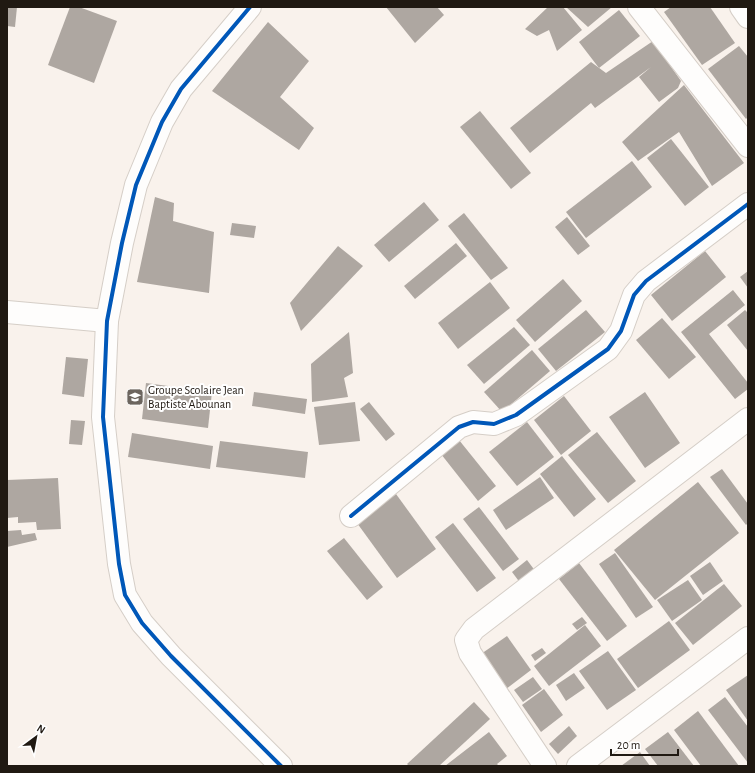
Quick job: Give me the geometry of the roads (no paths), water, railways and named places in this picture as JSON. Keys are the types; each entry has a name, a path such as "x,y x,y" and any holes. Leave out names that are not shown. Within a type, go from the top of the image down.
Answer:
{"street":[{"path":"250,7 181,89 162,122 136,184 122,243 107,321 103,417 119,564 125,595 142,623 171,656 281,766"},
{"path":"639,7 748,146"},
{"path":"740,7 748,17"},
{"path":"351,516 459,427 473,422 494,424 516,415 608,349 621,331 634,295 646,282 748,204"},
{"path":"7,312 107,321"},
{"path":"545,766 470,653 466,640 474,629 748,419"},
{"path":"578,766 748,638"}],"place":[{"name":"Groupe Scolaire Jean Baptiste Abounan","path":"135,397"}]}
